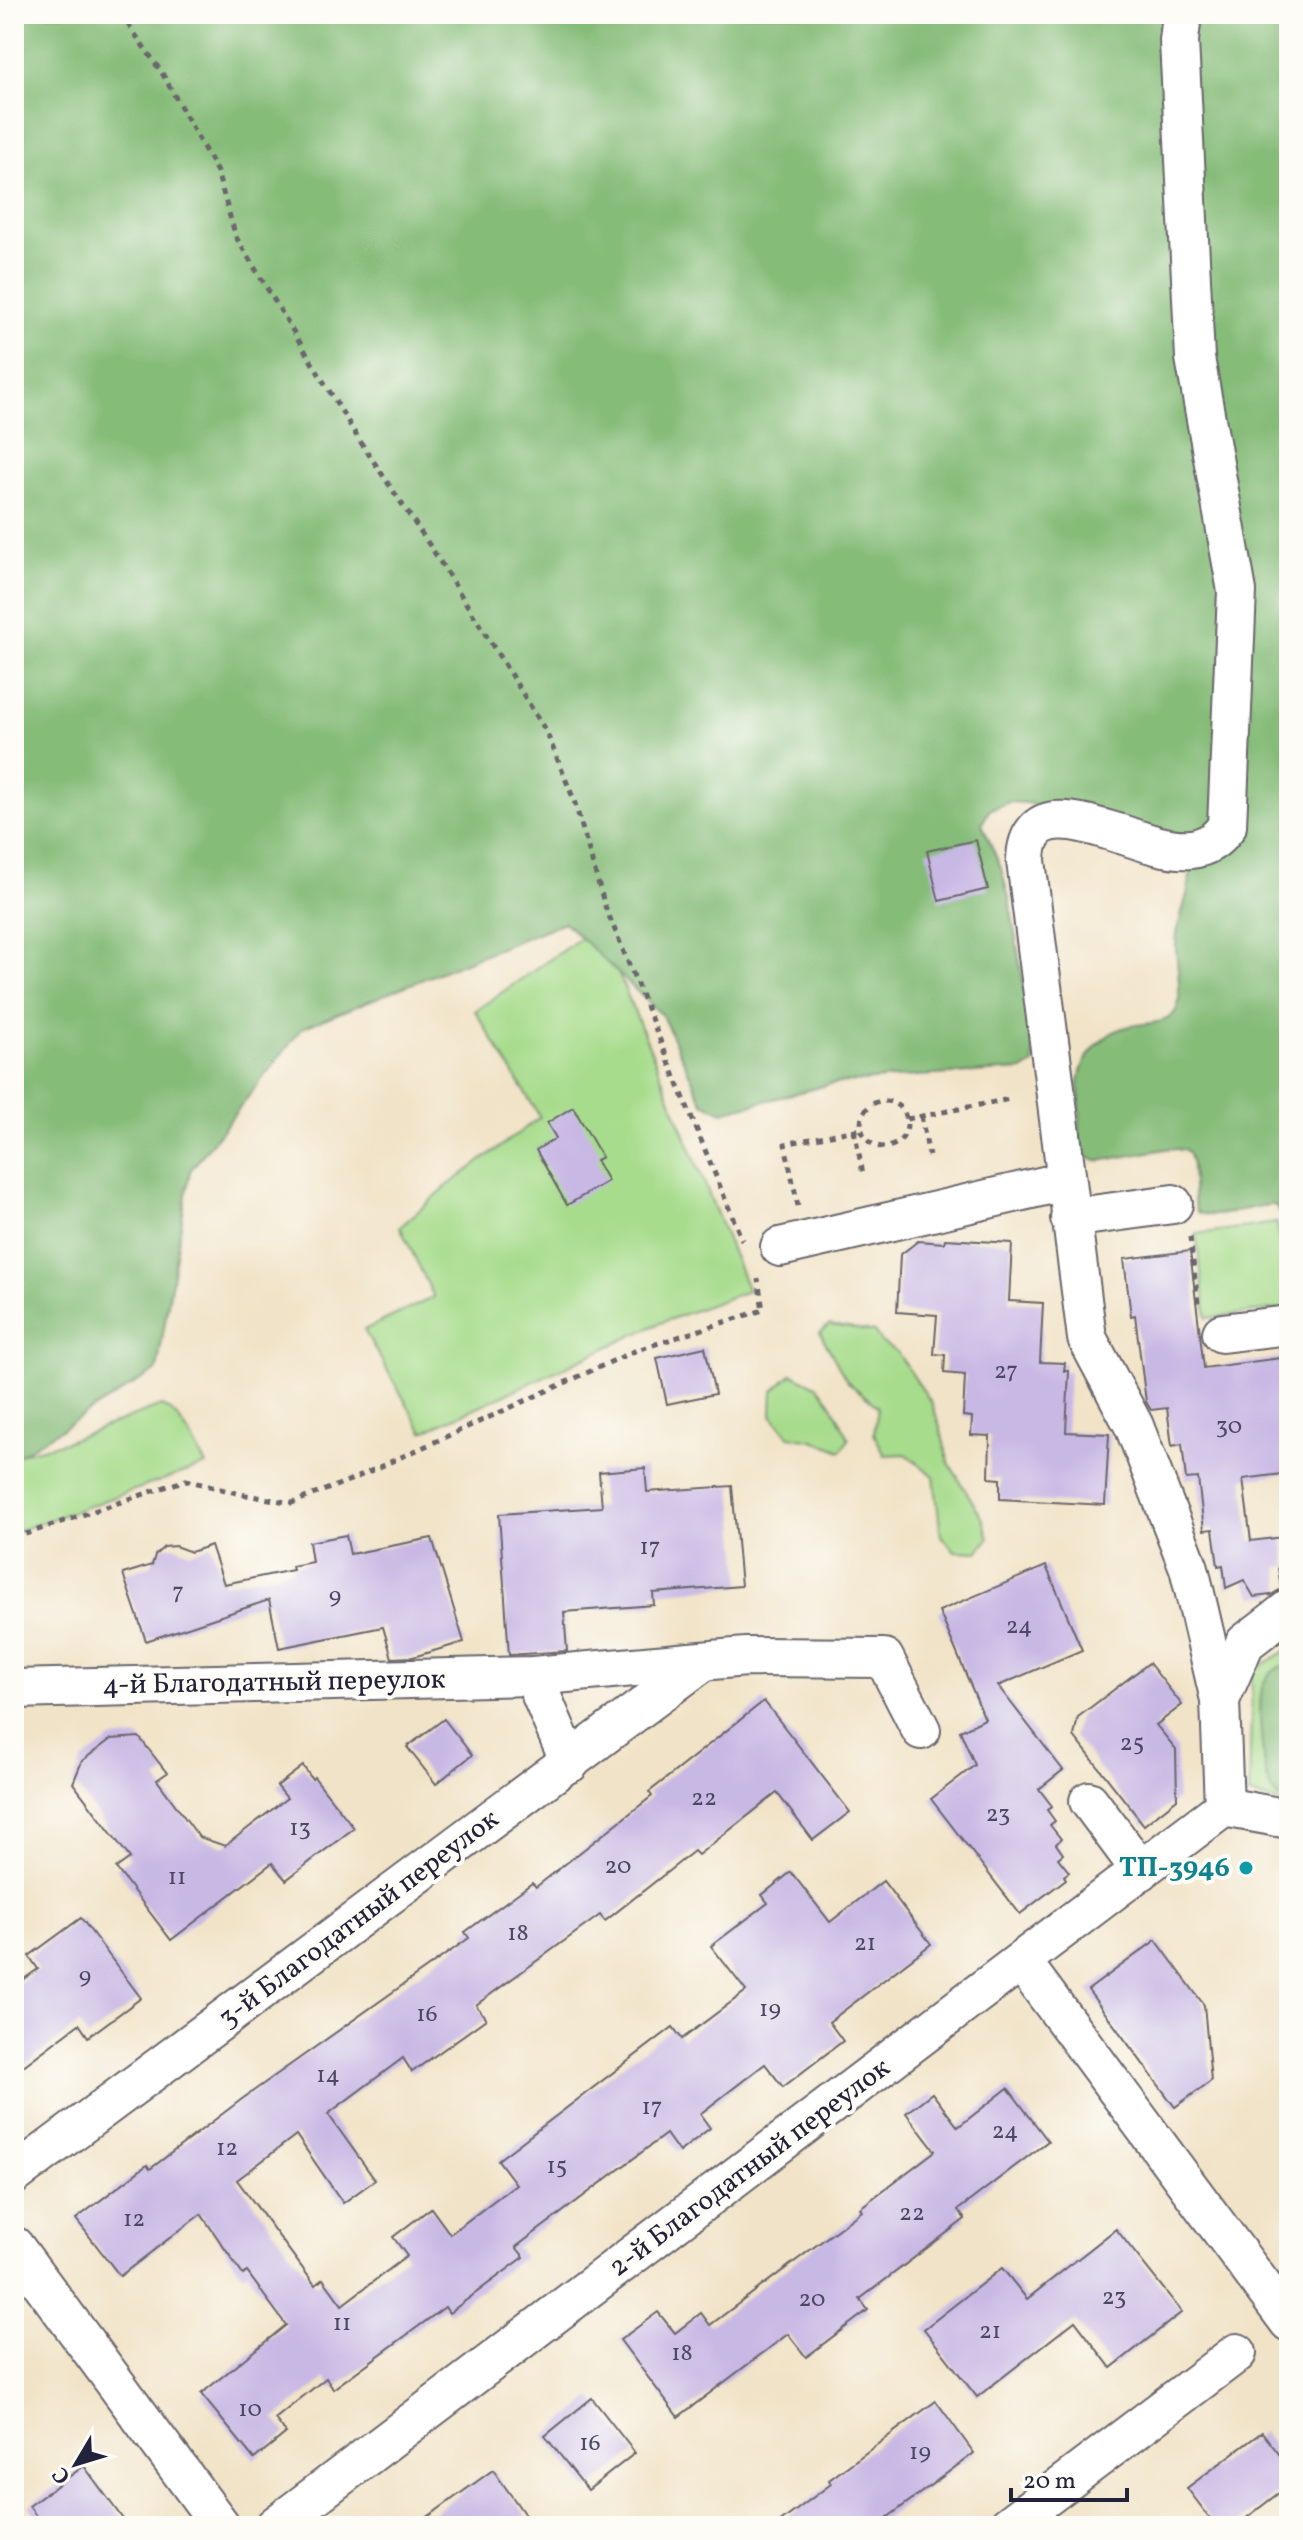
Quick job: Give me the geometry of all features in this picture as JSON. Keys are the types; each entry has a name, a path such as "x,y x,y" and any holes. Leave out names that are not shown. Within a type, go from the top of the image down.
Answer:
{"street":[{"path":"1182,14 1179,41 1195,358 1237,591 1227,826 1220,836 1207,845 1189,849 1153,844 1084,821 1065,820 1044,824 1031,835 1026,848 1026,861 1087,1338 1134,1426 1189,1568 1220,1700 1224,1807 1289,1819"},
{"path":"760,1255 1068,1199 1173,1204"},
{"path":"1222,1333 1289,1325"},
{"path":"1220,1700 1245,1643 1289,1609"},
{"name":"4-й Благодатный переулок","path":"14,1689 533,1676 746,1657 884,1658 921,1730"},
{"name":"3-й Благодатный переулок","path":"14,2175 704,1661"},
{"path":"533,1676 570,1763"},
{"path":"1089,1801 1141,1871"},
{"name":"2-й Благодатный переулок","path":"275,2526 1224,1807"},
{"path":"1022,1962 1289,2322"},
{"path":"14,2246 221,2526"},
{"path":"1008,2526 1237,2353"}],"path":[{"path":"14,1538 186,1480 292,1503 353,1479 637,1350 763,1310 760,1255 605,906 574,800 546,731 434,552 356,435 236,237 217,172 162,73 121,14"},
{"path":"907,1119 1010,1099"},
{"path":"858,1129 871,1144 886,1147 894,1145 905,1135 907,1119 899,1106 885,1100 877,1101 865,1110 858,1129 863,1174"},
{"path":"921,1116 929,1156"},
{"path":"800,1215 785,1144 858,1129"},
{"path":"1173,1204 1185,1202 1202,1336 1222,1333"}],"green space":[{"path":"14,14 1289,14 1289,1274 1283,1219 1275,1205 1206,1215 1197,1212 1192,1164 1187,1151 1171,1148 1099,1161 1088,1158 1081,1146 1079,1081 1090,1054 1112,1033 1166,1019 1178,1006 1177,935 1189,887 1190,868 1106,822 1027,803 1009,802 989,810 982,824 1001,868 1009,898 1034,1064 1024,1070 831,1084 723,1112 703,1103 662,1015 564,922 302,1028 190,1171 157,1370 14,1458"},
{"path":"598,926 748,1291 660,1323 423,1432 364,1330 434,1297 400,1227 446,1187 540,1117 475,1011"},
{"path":"1277,1223 1287,1308 1207,1318 1196,1234"},
{"path":"829,1325 874,1332 881,1342 897,1352 931,1402 949,1463 983,1519 989,1538 978,1552 955,1551 941,1536 934,1476 906,1454 885,1455 874,1434 878,1407 847,1381 820,1333"},
{"path":"792,1374 819,1387 832,1405 849,1439 841,1451 813,1440 789,1436 772,1415 773,1391"},
{"path":"161,1406 181,1422 206,1465 14,1532 14,1455 65,1442"},
{"path":"1289,1649 1289,1805 1249,1795 1252,1671"},
{"path":"1282,1666 1289,1666 1289,1803 1275,1795 1269,1784 1260,1721 1264,1682"}],"building":[{"path":"976,840 988,889 939,901 927,851"},
{"path":"573,1107 602,1157 596,1160 608,1181 567,1205 536,1150 556,1138 547,1123"},
{"path":"945,1239 1012,1243 1009,1301 1043,1303 1040,1362 1065,1363 1064,1371 1069,1371 1066,1432 1109,1434 1105,1505 1000,1499 1000,1479 989,1478 990,1436 971,1435 972,1417 963,1416 965,1375 944,1373 945,1355 934,1354 937,1315 897,1312 900,1255 918,1241 944,1243"},
{"path":"1190,1251 1204,1368 1289,1357 1289,1473 1243,1479 1251,1541 1283,1537 1287,1566 1278,1567 1281,1589 1271,1595 1254,1597 1244,1580 1226,1588 1223,1565 1218,1566 1213,1529 1204,1530 1198,1478 1186,1479 1182,1444 1172,1446 1167,1408 1151,1410 1146,1402 1124,1259"},
{"path":"705,1347 715,1394 667,1404 657,1358"},
{"path":"645,1468 647,1492 732,1486 741,1586 653,1593 654,1605 564,1612 567,1651 509,1655 499,1514 602,1507 599,1472"},
{"path":"346,1535 350,1554 432,1538 464,1642 413,1657 392,1658 383,1627 279,1648 269,1600 146,1641 123,1574 152,1565 155,1555 164,1547 175,1546 191,1552 211,1545 224,1584 293,1570 292,1566 312,1562 309,1542"},
{"path":"1046,1566 1082,1650 998,1686 1063,1770 1039,1789 1052,1806 1047,1810 1055,1821 1050,1825 1061,1839 1056,1844 1063,1854 1058,1858 1069,1872 1064,1876 1066,1879 1020,1914 931,1799 975,1765 960,1731 985,1719 939,1611"},
{"path":"1149,1663 1182,1705 1156,1725 1176,1749 1177,1799 1144,1825 1074,1736 1078,1717"},
{"path":"764,1701 850,1812 813,1840 777,1793 698,1855 694,1851 605,1921 600,1915 476,2005 486,2019 412,2072 403,2058 328,2114 375,2180 343,2203 296,2135 237,2180 315,2285 323,2279 342,2305 407,2256 393,2237 431,2208 450,2234 516,2184 498,2160 673,2027 682,2039 746,1991 711,1946 768,1903 762,1895 791,1872 830,1922 883,1881 931,1944 829,2022 843,2041 783,2087 765,2064 700,2114 710,2128 679,2152 666,2134 516,2247 524,2257 449,2313 445,2307 333,2389 326,2378 275,2419 286,2433 254,2459 201,2394 286,2325 247,2272 243,2275 201,2214 120,2276 76,2219 147,2165 150,2169 242,2099 469,1938 465,1932 532,1883 536,1887 652,1796 649,1792"},
{"path":"444,1719 472,1755 436,1784 407,1747"},
{"path":"139,1737 167,1773 157,1780 199,1837 225,1846 287,1798 277,1786 303,1766 354,1828 286,1880 272,1863 171,1940 116,1868 130,1858 73,1783 82,1761 111,1739"},
{"path":"81,1918 141,1998 88,2037 79,2024 14,2073 14,1986 38,1969 29,1956"},
{"path":"1156,1940 1204,2005 1211,2081 1175,2107 1088,1990"},
{"path":"1008,2088 1048,2141 958,2210 965,2219 860,2299 868,2310 806,2357 788,2334 678,2417 620,2340 658,2312 675,2333 701,2313 710,2325 862,2211 860,2208 935,2151 906,2113 932,2093 958,2127"},
{"path":"1116,2229 1182,2312 1111,2368 1075,2321 977,2397 924,2329 1002,2268 1027,2299"},
{"path":"592,2398 635,2453 588,2490 545,2436"},
{"path":"936,2401 974,2453 876,2526 775,2526 831,2484 829,2480"},
{"path":"1262,2432 1289,2467 1289,2485 1236,2526 1216,2526 1187,2488"},
{"path":"84,2466 128,2526 43,2526 29,2506"},
{"path":"493,2470 533,2526 415,2526"}],"place":[{"name":"ТП-3946","path":"1246,1868"}]}
